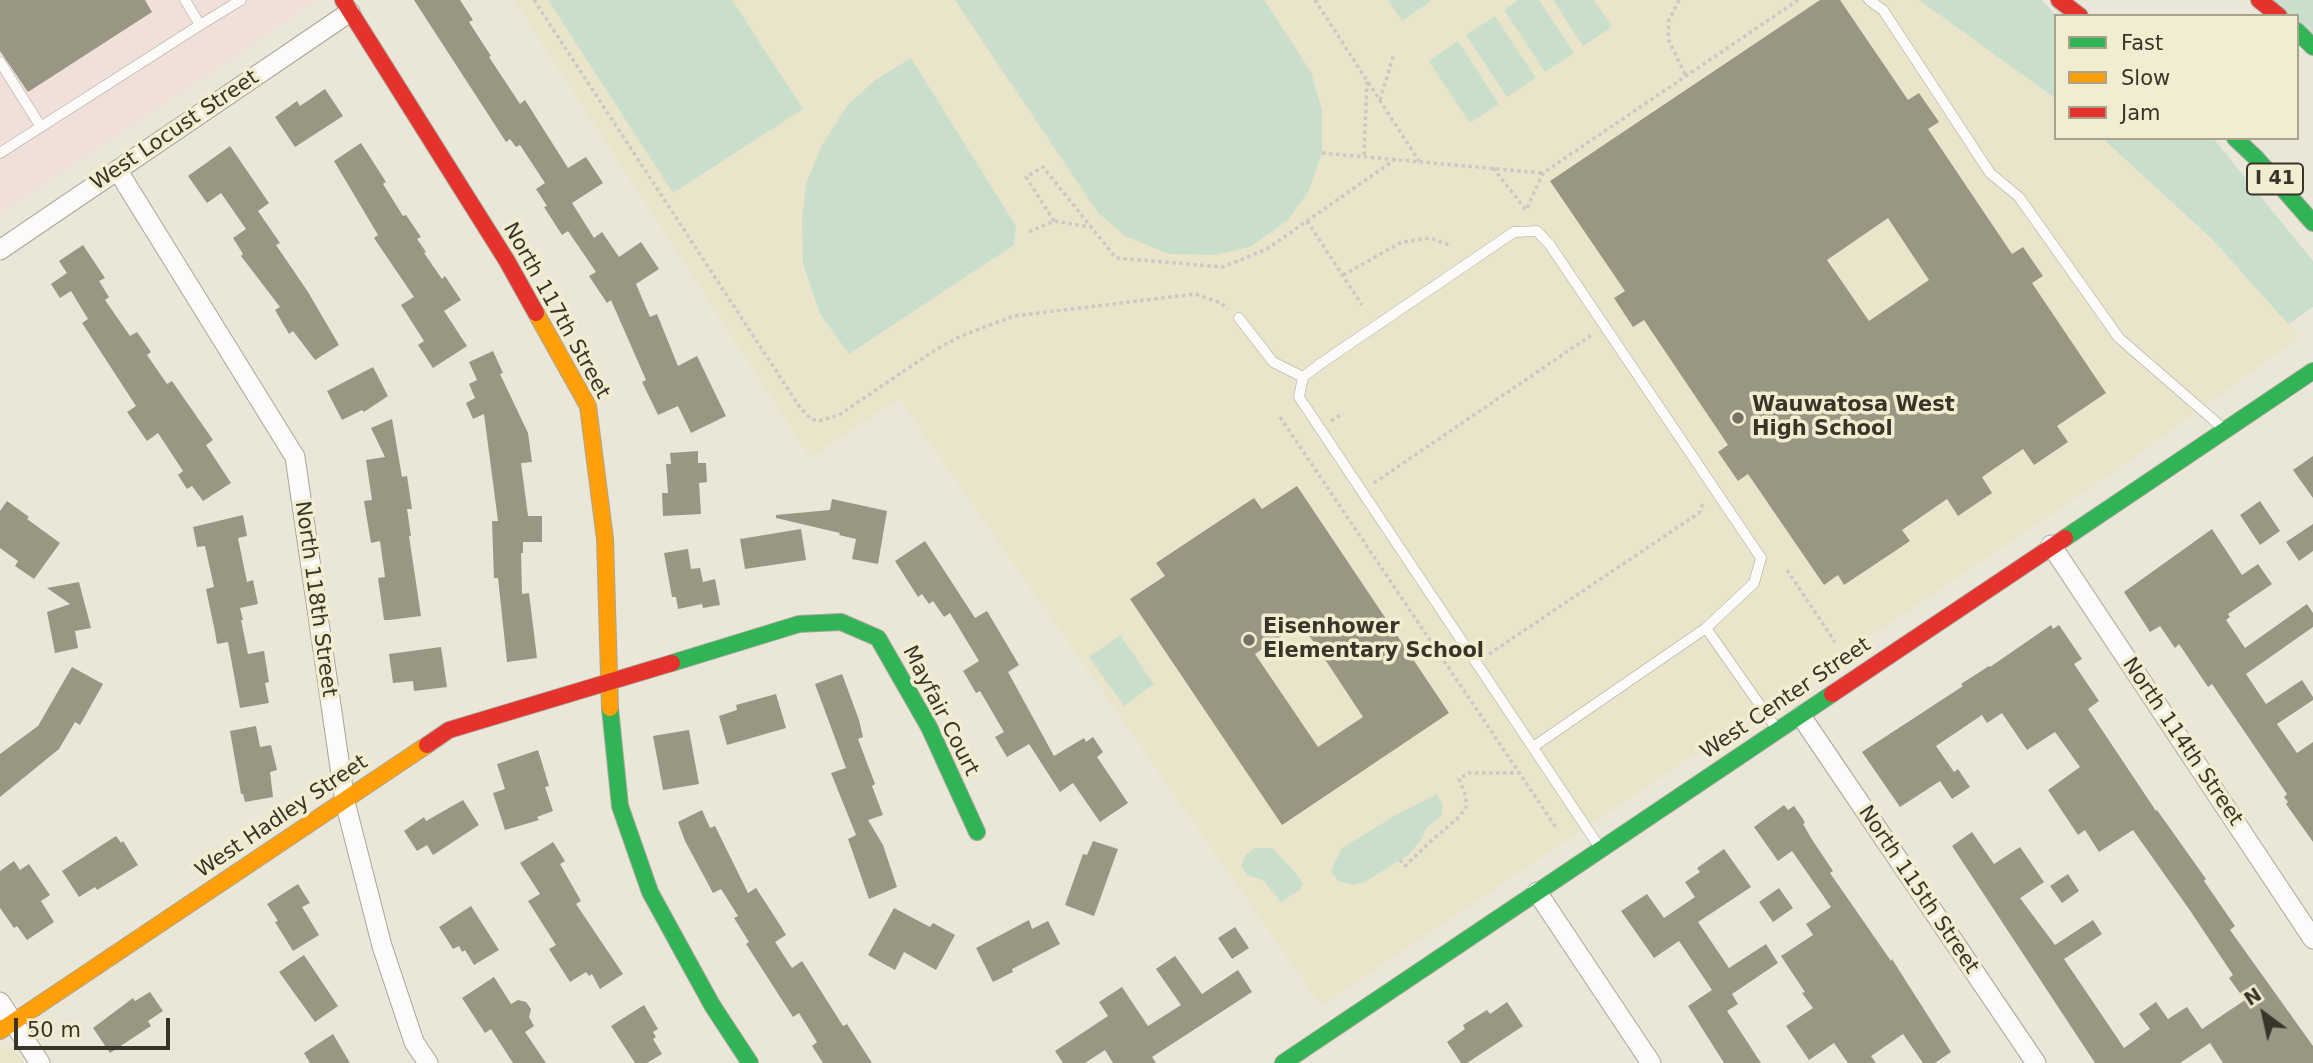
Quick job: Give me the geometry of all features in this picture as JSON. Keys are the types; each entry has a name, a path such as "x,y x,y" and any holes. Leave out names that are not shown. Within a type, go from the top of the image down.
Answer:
{"main road":[{"path":"2059,0 2077,14"},
{"path":"2259,0 2276,14"},
{"name":"North 117th Street","path":"346,6 507,261 588,406 605,539 608,683 620,806 650,892 712,1005 750,1063"},
{"path":"2299,33 2313,47"},
{"name":"I 41","path":"2237,140 2313,223"},
{"name":"West Center Street","path":"1283,1063 2051,545 2313,372"},
{"name":"Mayfair Court","path":"608,683 799,624 841,622 878,638 929,727 977,832"},
{"name":"West Hadley Street","path":"7,1026 449,730 608,683"}],"street":[{"name":"West Locust Street","path":"0,250 118,171 346,6"},
{"name":"North 118th Street","path":"118,171 295,457 345,802 382,946 414,1042 428,1063"},
{"name":"North 114th Street","path":"2051,545 2313,939"},
{"name":"North 115th Street","path":"1801,716 2036,1063"},
{"path":"1537,892 1651,1063"},
{"path":"0,1002 7,1026 40,1063"}],"lane":[{"path":"185,0 200,25"},
{"path":"0,153 241,0"},
{"path":"1869,0 1883,10 1990,173 2019,197 2119,338 2225,430"},
{"path":"0,62 41,127"},
{"path":"1533,747 1706,628 1754,583 1761,558 1550,245 1537,231 1514,232 1331,356 1303,377 1299,397 1600,849"},
{"path":"1239,318 1273,362 1303,377"},
{"path":"1706,628 1777,731"}],"path":[{"path":"534,0 810,419 819,421 839,415 935,350 973,331 1014,316 1195,294 1221,303 1239,318"},
{"path":"1315,0 1419,160"},
{"path":"1679,0 1669,20 1668,39 1686,76"},
{"path":"1493,168 1526,210 1543,173 1798,0"},
{"path":"1380,100 1394,54"},
{"path":"1364,155 1367,80"},
{"path":"1322,153 1543,173"},
{"path":"1054,221 1026,177 1043,167 1116,258 1223,267 1267,249 1396,158"},
{"path":"1029,232 1054,221 1092,227"},
{"path":"1307,221 1362,305"},
{"path":"1343,275 1402,242 1430,238 1452,246"},
{"path":"1362,491 1604,325"},
{"path":"1280,417 1558,829"},
{"path":"1476,663 1699,513 1712,485"},
{"path":"1787,569 1835,642"},
{"path":"1400,860 1405,866 1459,817 1466,807 1466,796 1459,779 1469,773 1520,773"}],"shaded area":[{"path":"0,0 318,0 0,214"},
{"name":"Wauwatosa West High School","path":"514,0 1919,0 2054,98 2054,140 2104,140 2212,239 2301,336 2110,475 1321,1006 899,399 810,458"},
{"path":"13,1047 25,1063 0,1063 0,1049"}],"green space":[{"path":"548,0 732,0 803,109 673,193"},
{"path":"955,0 1264,0 1311,72 1322,110 1322,153 1308,192 1287,221 1250,247 1215,255 1169,254 1125,236 1098,213"},
{"path":"1388,0 1429,0 1430,2 1402,21"},
{"path":"1518,0 1539,0 1574,53 1545,72 1504,10"},
{"path":"1553,0 1594,0 1612,27 1583,46"},
{"path":"1919,0 2042,0 2054,14 2054,98"},
{"path":"2259,0 2313,0 2313,55 2299,41 2299,14 2273,14"},
{"path":"1495,16 1536,78 1507,97 1466,35"},
{"path":"1458,41 1499,104 1470,123 1429,61"},
{"path":"911,58 1016,226 1014,245 849,354 820,314 803,264 802,221 806,184 822,145 847,106 875,80"},
{"path":"2104,140 2215,140 2313,261 2313,307 2288,324 2212,239"},
{"path":"1120,635 1154,684 1124,706 1089,657"},
{"path":"1437,794 1443,806 1441,817 1427,827 1421,840 1408,855 1365,882 1354,885 1338,881 1331,871 1341,849 1394,816"},
{"path":"1255,848 1272,848 1303,884 1300,890 1281,902 1263,880 1246,875 1241,865 1246,855"}],"building":[{"path":"0,0 145,0 152,12 28,92 0,51"},
{"path":"414,0 460,0 473,20 469,22 491,56 489,57 520,104 525,100 568,168 586,157 603,183 572,203 594,238 602,232 619,257 641,242 659,269 636,284 650,317 657,314 678,366 697,356 726,416 691,433 678,406 658,415 642,382 646,380 611,300 607,303 589,276 596,272 568,231 562,235 544,207 547,206 536,189 545,183 520,145 516,147 510,139 506,142"},
{"path":"1820,0 1840,0 1908,100 1919,93 1939,122 1928,129 2012,254 2023,247 2043,276 2032,283 2106,393 2057,426 2068,442 2034,465 2023,449 1982,477 1992,493 1958,516 1947,499 1902,530 1910,541 1844,585 1838,575 1824,585 1748,474 1738,481 1718,452 1728,445 1644,320 1633,327 1614,298 1625,291 1550,181","holes":["1888,218 1929,280 1869,321 1827,260"]},
{"path":"325,89 343,116 295,147 275,117 297,101 300,106"},
{"path":"361,143 386,182 383,184 403,216 406,215 421,237 417,239 426,252 424,253 442,279 445,276 461,300 444,311 467,346 433,368 418,345 424,341 401,305 414,297 374,238 378,235 334,161"},
{"path":"230,146 269,203 258,211 280,243 276,245 339,345 315,360 293,331 289,334 275,310 280,307 241,256 243,254 233,238 246,229 221,193 207,203 188,176"},
{"path":"83,245 105,278 99,281 109,297 105,300 130,336 137,332 151,352 147,355 167,384 172,381 213,440 206,445 231,483 203,501 192,486 187,489 178,475 183,471 158,433 147,441 127,412 136,406 82,323 88,319 71,291 60,298 51,284 67,273 59,261"},
{"path":"493,351 503,373 500,374 528,433 532,462 521,463 528,516 542,516 542,542 523,542 521,553 522,594 529,593 537,658 507,662 498,578 494,578 492,521 498,521 484,414 473,419 466,403 475,398 469,384 477,380 469,362"},
{"path":"373,367 388,396 364,412 362,410 342,420 327,391"},
{"path":"392,419 402,477 407,476 412,509 407,509 409,536 421,616 384,620 378,578 385,577 380,541 371,543 364,501 372,500 366,460 385,457 371,428"},
{"path":"698,451 698,463 706,463 707,482 699,483 701,514 663,516 662,493 668,493 666,464 671,464 670,453"},
{"path":"2313,456 2313,498 2293,470"},
{"path":"1297,486 1449,713 1282,825 1130,599 1165,576 1156,563 1254,498 1262,509","holes":["1301,623 1363,717 1318,747 1255,654"]},
{"path":"832,499 887,511 878,564 852,559 856,539 776,518 776,515 830,510"},
{"path":"7,501 60,543 34,579 15,566 18,561 0,548 0,511"},
{"path":"2260,501 2280,531 2260,545 2240,515"},
{"path":"243,515 247,536 238,538 247,582 253,580 258,604 240,608 241,620 248,654 264,651 269,703 240,708 228,642 217,644 206,589 214,587 205,546 197,547 193,527"},
{"path":"2313,524 2313,551 2299,561 2286,542"},
{"path":"801,529 806,560 745,569 740,539"},
{"path":"2212,529 2242,575 2258,564 2272,584 2228,614 2230,617 2226,620 2245,648 2307,604 2313,613 2313,627 2246,674 2266,704 2302,680 2313,697 2313,700 2277,724 2297,753 2313,742 2313,842 2286,804 2288,802 2284,797 2287,794 2212,684 2208,687 2179,644 2175,648 2160,626 2150,632 2124,592"},
{"path":"925,541 975,618 987,611 1019,665 1008,672 1054,756 1084,738 1086,742 1093,737 1103,752 1097,757 1128,803 1100,822 1073,783 1060,792 1029,744 1007,757 995,737 1004,732 980,691 976,693 963,671 979,661 950,613 944,617 933,601 929,604 922,594 918,597 895,561"},
{"path":"688,549 691,569 700,568 703,582 715,579 720,605 703,608 702,604 678,609 676,597 672,597 664,553"},
{"path":"79,582 91,628 75,631 78,648 55,653 47,612 70,604 47,588"},
{"path":"2051,625 2053,629 2059,625 2082,659 2074,664 2099,701 2088,709 2156,811 2206,879 2204,881 2235,926 2230,930 2313,1046 2313,1063 2223,1063 2210,1043 2180,1063 2095,1063 1952,846 1972,832 1994,864 2020,847 2044,882 2020,898 2055,945 2093,920 2102,934 2064,959 2124,1048 2150,1029 2139,1014 2156,1002 2168,1019 2187,1007 2202,1029 2245,1000 2229,978 2233,975 2133,830 2099,852 2085,830 2078,835 2048,790 2080,767 2055,732 2027,750 2002,713 1987,723 1982,715 1936,746 1954,772 1958,769 1970,787 1952,799 1940,781 1900,807 1862,752"},
{"path":"441,647 447,687 414,691 413,681 393,683 389,654"},
{"path":"72,667 103,684 80,725 75,722 59,749 0,797 0,754 38,726"},
{"path":"842,674 859,720 863,737 858,739 883,815 868,820 883,845 897,887 869,899 848,839 856,835 831,773 846,768 815,684"},
{"path":"776,694 786,728 727,745 719,716 737,710 736,705"},
{"path":"256,726 260,747 271,745 277,770 270,772 273,797 245,802 241,794 230,731"},
{"path":"689,730 699,784 663,790 653,736"},
{"path":"538,750 553,811 537,817 539,820 505,830 493,793 505,789 497,764"},
{"path":"463,800 479,825 433,855 427,845 417,851 404,831 424,817 426,821"},
{"path":"1784,805 1788,810 1794,806 1803,819 1811,838 1833,871 1830,873 1891,961 1892,959 1951,1052 1935,1063 1923,1063 1903,1034 1871,1056 1876,1063 1848,1063 1834,1043 1809,1060 1786,1026 1813,1008 1781,956 1813,935 1806,924 1831,907 1792,851 1778,861 1754,827"},
{"path":"702,810 710,828 715,826 748,893 756,888 786,935 775,942 792,968 802,961 843,1026 847,1024 872,1063 823,1063 812,1046 817,1042 799,1013 793,1017 746,944 749,942 734,918 738,916 721,889 713,893 685,841 678,822"},
{"path":"116,836 121,843 123,841 138,865 97,890 95,887 79,897 62,871"},
{"path":"1093,841 1118,849 1094,916 1065,905 1083,854 1087,855"},
{"path":"553,842 565,861 560,864 581,901 576,904 623,974 600,989 592,974 589,976 586,972 570,982 549,949 556,945 528,901 540,894 520,863"},
{"path":"1724,849 1751,887 1698,922 1729,968 1766,944 1778,963 1732,994 1738,1004 1727,1011 1761,1063 1724,1063 1688,1006 1712,990 1679,941 1654,958 1621,911 1647,894 1664,918 1695,897 1685,882 1700,872 1697,868"},
{"path":"14,861 20,870 29,864 50,895 41,901 54,922 27,940 17,926 14,928 0,908 0,871"},
{"path":"2068,874 2079,891 2062,903 2050,886"},
{"path":"298,884 310,903 302,907 319,935 293,951 267,904"},
{"path":"1779,888 1793,908 1773,922 1759,902"},
{"path":"471,906 499,950 474,965 465,950 462,952 459,946 453,949 439,927"},
{"path":"894,908 930,927 933,923 955,935 936,970 904,952 895,970 868,955"},
{"path":"1029,920 1032,929 1048,921 1060,944 993,982 976,948"},
{"path":"1235,927 1249,948 1232,959 1218,938"},
{"path":"304,955 338,1006 315,1022 279,972"},
{"path":"1175,956 1202,994 1238,970 1252,992 1152,1057 1156,1063 1113,1063 1105,1050 1085,1063 1063,1063 1055,1051 1108,1016 1099,1002 1122,987 1148,1026 1181,1005 1156,969"},
{"path":"494,977 511,1004 518,1000 526,1002 531,1009 529,1017 534,1026 525,1032 546,1063 513,1063 491,1029 485,1033 462,998"},
{"path":"150,992 163,1011 148,1021 151,1026 110,1053 93,1028 133,998 135,1001"},
{"path":"1507,1002 1523,1026 1467,1063 1461,1063 1447,1042 1465,1029 1463,1025 1487,1010 1490,1014"},
{"path":"644,1005 658,1029 653,1032 656,1037 653,1039 662,1054 647,1063 635,1063 611,1026"},
{"path":"333,1034 350,1063 310,1063 304,1053"}],"traffic: fast":[{"path":"2299,33 2313,47"},
{"path":"2237,140 2313,223"},
{"path":"2065,538 2313,371"},
{"path":"672,663 799,624 841,622 878,638 929,727 977,832"},
{"path":"1283,1063 1832,694"},
{"path":"610,708 620,806 650,892 712,1005 750,1063"}],"traffic: slow":[{"path":"536,313 588,406 605,539 610,708"},
{"path":"0,1031 427,745"}],"traffic: jam":[{"path":"343,0 507,261 536,313"},
{"path":"2059,0 2077,14"},
{"path":"2259,0 2276,14"},
{"path":"1832,694 2065,538"},
{"path":"427,745 449,730 672,663"}],"place":[{"name":"Wauwatosa West High School","path":"1738,418"},
{"name":"Eisenhower Elementary School","path":"1249,640"}]}
